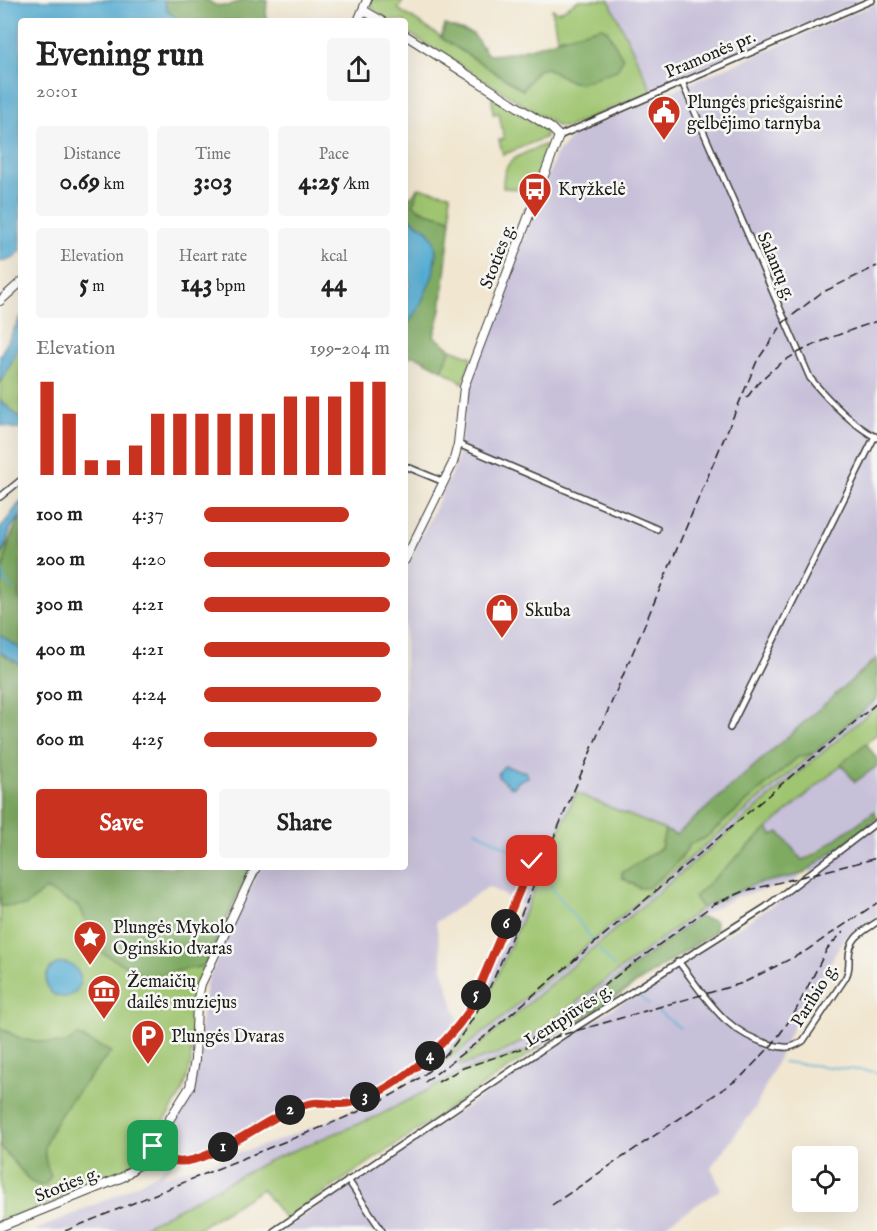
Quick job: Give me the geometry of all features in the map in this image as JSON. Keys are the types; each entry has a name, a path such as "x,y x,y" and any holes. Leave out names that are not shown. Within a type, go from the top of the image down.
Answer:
{"main road":[{"path":"359,18 367,0"},
{"path":"363,10 377,18"},
{"path":"408,37 521,108 559,136"},
{"name":"Stoties g.","path":"408,554 444,482 458,444 464,387 559,136"},
{"path":"0,302 18,285"},
{"name":"Stoties g.","path":"0,1227 123,1177 139,1165 153,1146 190,1087 195,1060 197,1003 201,984 255,870"}],"street":[{"name":"Pramonės pr.","path":"559,136 872,0"},
{"name":"Salantų g.","path":"682,82 810,378 826,398 856,424 876,437"},
{"path":"730,728 876,437"},
{"path":"458,444 657,529"},
{"path":"408,467 444,482"},
{"path":"0,497 18,482"},
{"name":"Lentpjūvės g.","path":"274,1231 678,961 766,907 877,822"},
{"path":"153,1146 173,1160 188,1161 238,1140 298,1107 313,1103 350,1103 386,1087 423,1062 454,1032 469,1011 532,861"},
{"name":"Paribio g.","path":"678,961 729,1024 754,1041 794,1048 802,1041 850,970 850,944 857,935 877,922"},
{"path":"348,1180 382,1231"}],"shaded area":[{"path":"609,0 862,0 652,91"},
{"path":"877,3 877,658 676,835 504,963 476,1019 442,1067 877,699 877,706 458,1063 505,1051 533,1035 702,908 752,885 803,874 793,883 736,897 698,917 549,1030 552,1034 564,1030 542,1046 464,1071 378,1116 268,1161 136,1231 34,1231 117,1195 157,1173 169,1161 173,1163 161,1177 277,1141 328,1121 401,1086 445,1051 471,1018 522,904 488,887 436,922 444,974 458,1020 423,1056 372,1090 348,1097 316,1100 281,1111 222,1145 202,1153 178,1159 169,1156 157,1147 193,1088 206,984 259,870 408,870 408,564 456,464 470,380 556,155 574,134"},
{"path":"841,764 855,782 877,766 877,812 802,860 780,833 772,835 768,828"},
{"path":"877,818 877,916 844,939 788,1037 756,1107 711,1167 721,1189 656,1231 281,1231 646,986 815,878 809,869"}],"green space":[{"path":"164,0 207,0 215,5 228,6 242,0 267,0 266,18 176,18 167,10"},
{"path":"370,0 404,0 398,9 522,90 537,70 547,68 572,82 607,30 602,28 557,38 552,9 559,12 579,0 609,0 652,91 568,127 559,127 408,33 408,18 383,18 371,6"},
{"path":"445,25 473,34 488,55 531,48 602,27 607,30 623,59 617,70 581,83 572,82 547,68 537,70 523,90 441,38"},
{"path":"492,97 545,129 546,137 503,155 499,140 504,139 499,113 493,114"},
{"path":"544,145 549,147 535,190 503,188 505,170 509,164 520,155"},
{"path":"419,188 450,194 451,220 422,210 413,204"},
{"path":"419,188 413,204 422,210 451,220 441,310 434,336 451,349 442,370 416,356 408,357 408,323 421,301 436,259 427,233 408,217 408,196 409,198"},
{"path":"18,349 18,416 0,400 1,381"},
{"path":"451,349 472,357 463,383 442,370"},
{"path":"18,522 18,870 250,870 196,987 192,1009 191,1064 183,1091 140,1160 123,1173 0,1224 0,559"},
{"path":"18,522 18,647 0,635 1,588 5,558"},
{"path":"0,652 18,663 18,870 250,870 204,966 146,977 97,950 80,907 45,889 26,906 0,906"},
{"path":"877,658 877,699 814,753 798,757 705,838 690,844 675,865 648,888 640,888 622,878 622,873 661,848 665,830 676,835"},
{"path":"877,706 877,734 768,828 695,897 702,908 533,1035 505,1051 460,1066 458,1063"},
{"path":"866,743 877,759 877,766 855,782 841,764"},
{"path":"814,753 491,1027 438,1067 462,1039 486,1002 576,793 665,830 661,848 622,873 622,878 640,888 662,877 683,856 690,844 705,838 798,757"},
{"path":"875,811 877,818 803,874 752,885 702,908 694,897 768,828 772,835 779,832 802,860 812,856"},
{"path":"698,917 716,921 715,932 576,1023 552,1034 549,1030"},
{"path":"0,1028 24,1040 65,1044 77,1035 111,1052 76,1094 53,1128 45,1149 46,1163 51,1176 46,1184 41,1186 31,1182 0,1146"},
{"path":"542,1046 285,1219 262,1189 194,1231 136,1231 268,1161 378,1116 464,1071"}],"water":[{"path":"0,0 164,0 167,10 176,18 18,18 18,254 0,262"},
{"path":"408,217 428,230 434,240 436,252 433,275 419,308 408,324 410,284 408,282"},
{"path":"18,322 18,349 0,384 0,356"},
{"path":"0,400 18,416 18,429 0,425"},
{"path":"18,505 18,520 11,528 0,559 0,529"},
{"path":"0,635 18,647 18,663 0,652"},
{"path":"504,766 526,772 528,777 520,780 513,788 498,777"},
{"path":"63,963 75,968 80,980 75,992 63,997 51,992 46,980 51,968"}],"waterway":[{"path":"0,563 6,583 15,590"},
{"path":"475,830 527,859"},
{"path":"544,877 592,939"},
{"path":"598,948 614,967"},
{"path":"638,995 649,1004"},
{"path":"656,1010 680,1028"},
{"path":"783,1062 877,1072"}],"railway":[{"path":"65,1231 372,1105 426,1073 447,1053 474,1017 494,978 757,361 784,322 821,293 877,266"},
{"path":"747,398 759,382 788,358 823,341 877,321"},
{"path":"425,1082 484,1037 877,703"},
{"path":"526,1043 714,904 745,891 877,858"},
{"path":"438,1082 463,1068 565,1034 743,983 804,952 877,903"},
{"path":"552,1205 741,1077 772,1045 794,1014 827,949 843,932"}],"place":[{"name":"Plungės priešgaisrinė gelbėjimo tarnyba","path":"664,141"},
{"name":"Kryžkelė","path":"535,218"},
{"name":"Skuba","path":"502,639"},
{"name":"Plungės Mykolo Oginskio dvaras","path":"90,966"},
{"name":"Žemaičių dailės muziejus","path":"104,1020"},
{"name":"Plungės Dvaras","path":"148,1065"}],"route":[{"path":"153,1146 173,1160 188,1161 238,1140 298,1107 313,1103 350,1103 386,1087 423,1062 454,1032 469,1011 532,861"}]}
